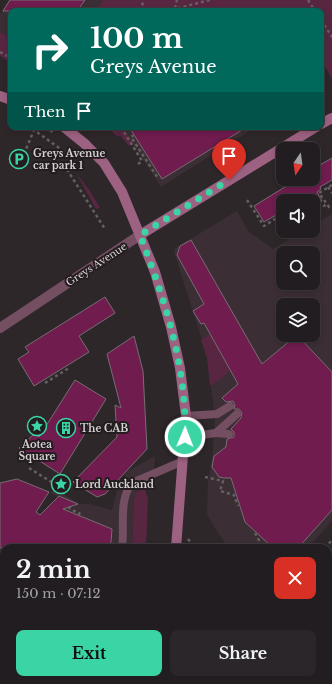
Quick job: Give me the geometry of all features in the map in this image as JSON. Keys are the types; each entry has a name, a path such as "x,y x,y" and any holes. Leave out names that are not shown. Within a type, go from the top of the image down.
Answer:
{"main road":[{"path":"67,130 82,147 104,163 114,176 155,272 171,327 180,368 186,416 176,544"},
{"name":"Greys Avenue","path":"140,235 311,130"}],"street":[{"name":"Greys Avenue","path":"0,328 140,235"}],"lane":[{"path":"186,416 217,414 230,406"},
{"path":"216,433 237,414"},
{"path":"185,437 216,433 229,434"},
{"path":"122,544 124,507 129,487 132,483 183,461"}],"path":[{"path":"174,8 177,0"},
{"path":"174,8 210,0"},
{"path":"324,25 332,37"},
{"path":"24,154 34,130"},
{"path":"38,130 73,158"},
{"path":"50,130 57,135"},
{"path":"123,130 142,161 137,165"},
{"path":"134,135 131,137 158,178"},
{"path":"82,147 73,158 68,171 105,229"},
{"path":"332,185 319,193 329,207 332,205"},
{"path":"328,187 332,193"},
{"path":"247,200 264,226 276,218"},
{"path":"320,208 327,204"},
{"path":"45,383 69,368"},
{"path":"29,468 54,483"},
{"path":"205,477 223,481 220,492 234,495 238,506"},
{"path":"68,507 79,514 80,512"},
{"path":"255,533 260,542 259,544"}],"shaded area":[{"path":"9,0 103,0 98,8 8,8 8,37 0,32 0,14"},
{"path":"103,0 332,0 332,79 324,64 324,8 98,8"},
{"path":"0,32 8,37 8,61 0,56"},
{"path":"110,130 124,130 133,143 129,146 120,135 118,137"},
{"path":"124,130 251,130 161,187"},
{"path":"76,173 90,191 100,208 96,209"},
{"path":"237,211 248,231 273,249 276,247 276,290 320,290 320,246 278,246 291,238 320,238 320,221 332,214 332,521 312,544 226,544 214,527 207,514 208,483 213,451 215,417 207,356 174,252 175,248"},
{"path":"210,334 229,368 228,373 212,385 210,385 207,358 201,340"},
{"path":"155,456 152,491 142,489 135,493 132,544 45,544 60,498 51,493 54,488 79,504 90,504 112,510 117,490 128,471"},
{"path":"145,489 148,499 146,544 132,544 135,493"}],"building":[{"path":"10,0 85,0 79,8 8,8 8,11 3,11"},
{"path":"131,130 242,130 162,179"},
{"path":"332,158 332,180 320,187 321,189 317,192 318,194 276,194 276,215 264,222 254,206 287,186 320,186 320,165"},
{"path":"191,240 262,364 289,342 304,342 332,372 332,510 302,544 269,544 245,522 231,478 219,477 212,467 214,456 226,447 227,439 234,437 234,432 231,429 241,418 242,413 239,409 234,409 235,405 233,401 226,402 222,398 238,384 204,323 201,324 193,311 204,304 177,255 180,246"},
{"path":"105,297 115,313 79,336 89,352 34,386 18,359 29,352 25,347"},
{"path":"134,336 143,371 147,449 105,494 97,497 73,482 117,437 115,405 121,408 107,354"},
{"name":"The CAB","path":"75,380 106,399 60,474 19,448 34,434 39,437"},
{"path":"17,479 49,492 36,512 40,515 59,496 78,504 63,509 112,529 111,542 110,544 0,544 0,483"}],"place":[{"name":"Greys Avenue car park 1","path":"19,159"},
{"name":"Aotea Square","path":"37,426"},
{"name":"The CAB","path":"66,428"},
{"name":"Lord Auckland","path":"61,484"}],"route":[{"path":"185,437 186,416 180,368 171,327 155,272 140,235 229,180"}]}
